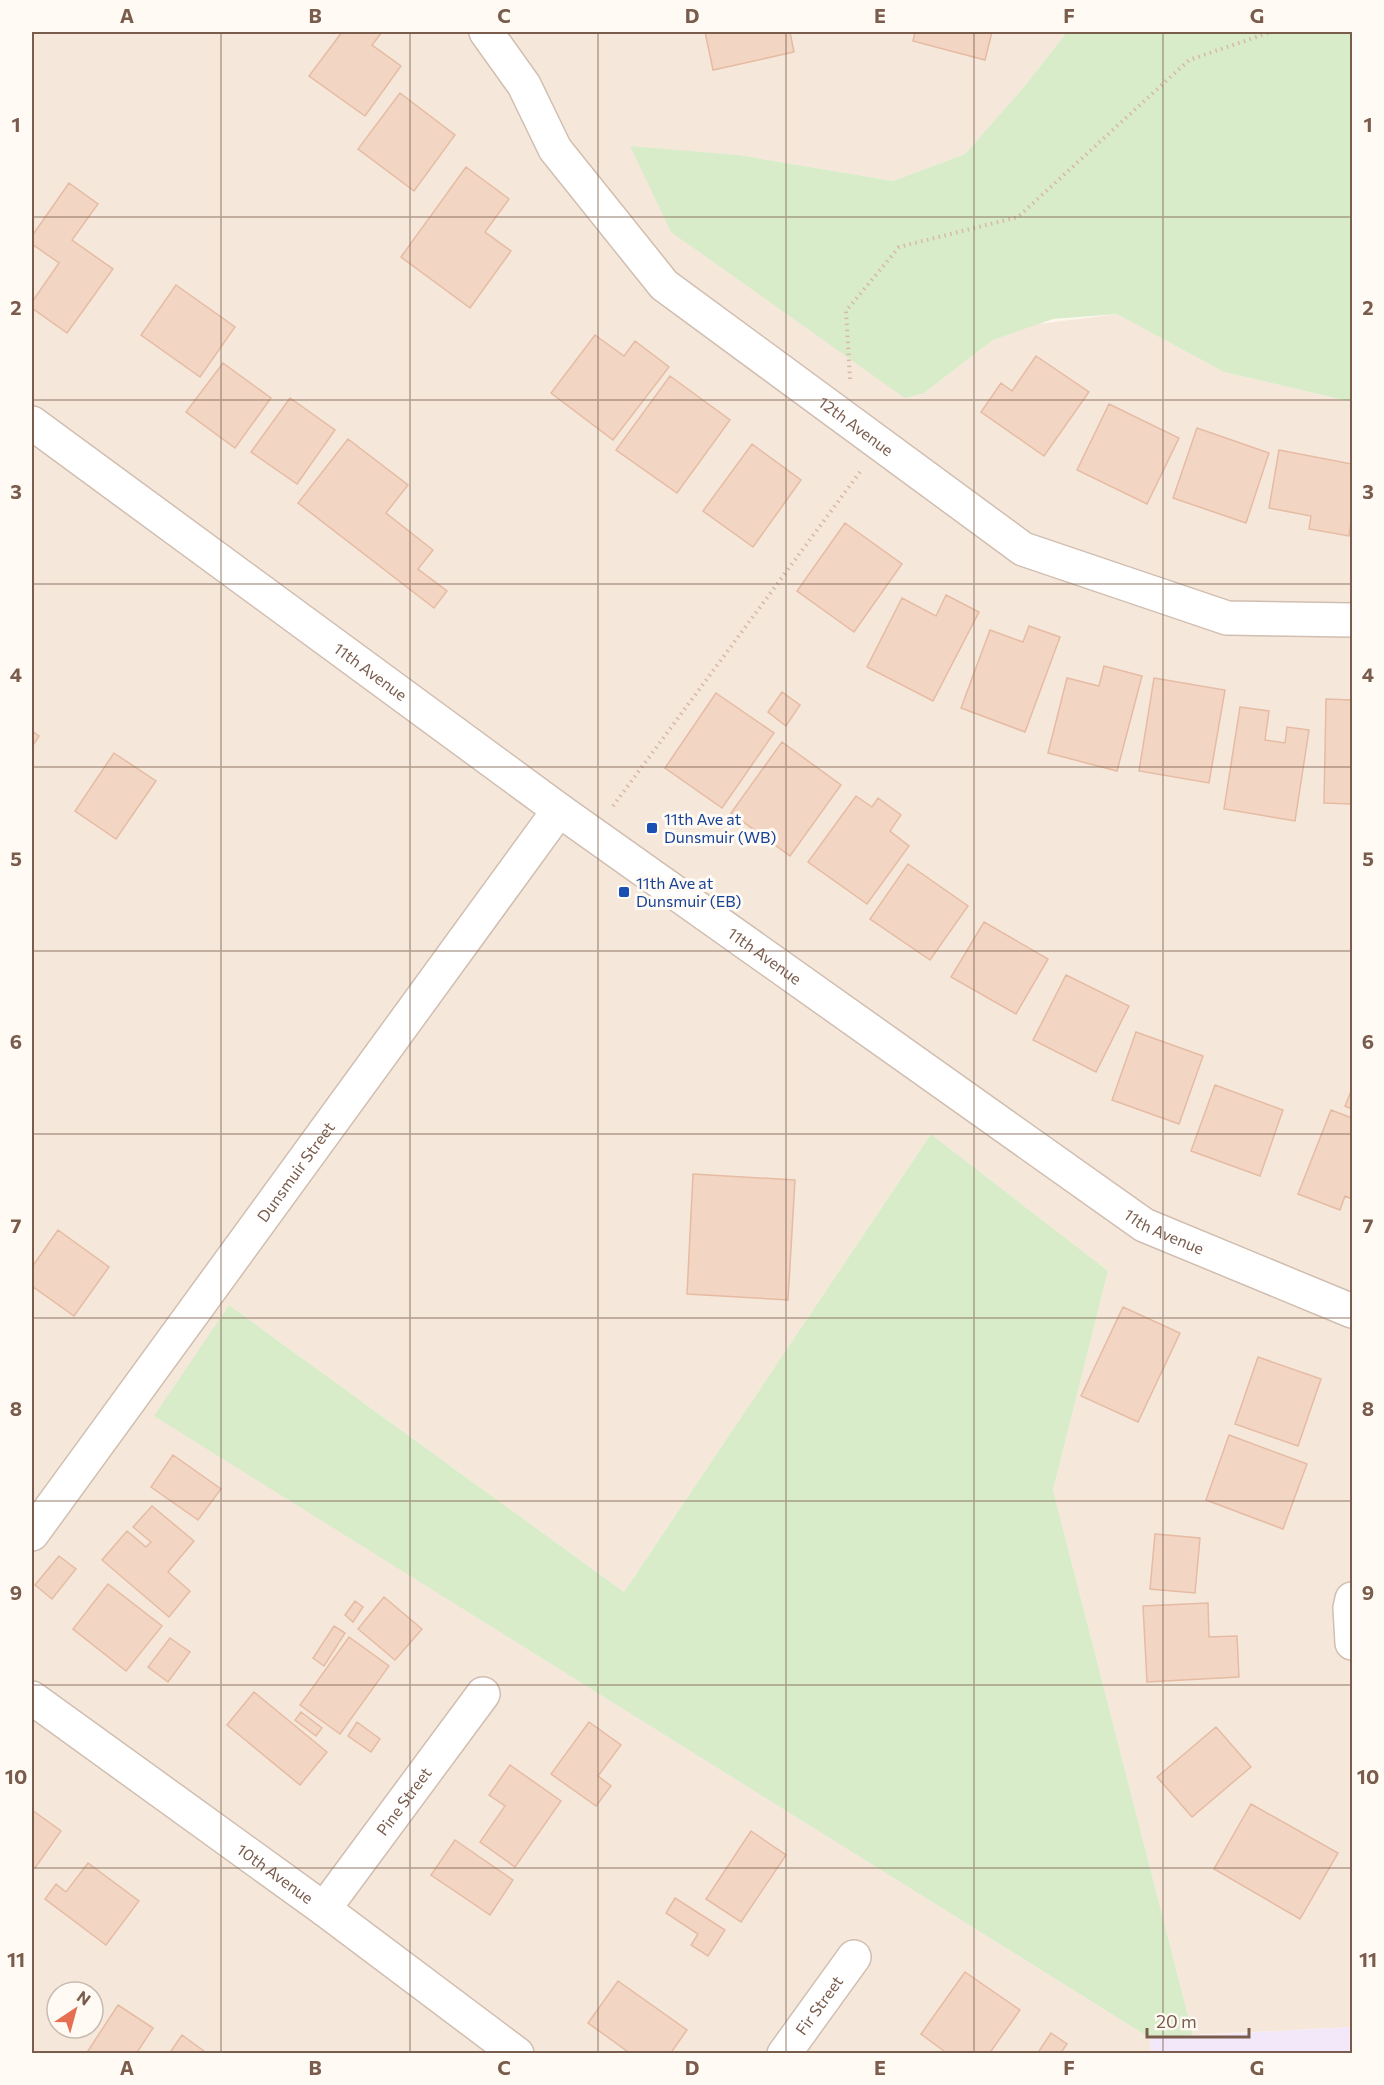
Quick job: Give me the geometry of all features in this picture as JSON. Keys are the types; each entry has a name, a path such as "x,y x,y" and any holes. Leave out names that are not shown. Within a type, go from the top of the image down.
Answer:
{"street":[{"name":"12th Avenue","path":"486,32 524,85 555,149 664,285 1023,549 1227,618 1353,620"},
{"name":"11th Avenue","path":"32,423 559,810 1144,1225 1353,1311"},
{"name":"Dunsmuir Street","path":"32,1534 559,810"},
{"path":"1353,1599 1350,1608 1353,1643"},
{"name":"Pine Street","path":"324,1909 483,1694"},
{"name":"10th Avenue","path":"32,1698 324,1909 517,2054"},
{"name":"Fir Street","path":"784,2054 854,1957"}],"path":[{"path":"850,380 846,311 899,247 1018,217 1189,60 1271,32"},
{"path":"593,834 880,445"}],"shaded area":[{"path":"32,32 1067,32 1023,88 965,154 893,181 739,155 630,147 924,393 993,340 1038,324 1118,314 1224,372 1352,402 1352,2027 1193,2035 1053,1490 1108,1271 931,1134 624,1592 229,1305 155,1416 1150,2038 1151,2053 32,2054"},
{"path":"1352,2027 1352,2053 1151,2053 1150,2038"}],"green space":[{"path":"1067,32 1352,32 1352,402 1224,372 1117,314 1053,319 993,340 924,393 905,398 671,232 630,146 739,155 893,181 965,154 1023,88"},
{"path":"931,1134 1108,1271 1053,1490 1193,2035 1150,2038 154,1416 229,1305 624,1592"}],"building":[{"path":"342,32 382,32 372,45 401,66 365,116 309,76"},
{"path":"705,32 790,32 794,52 713,70"},
{"path":"915,32 992,32 985,60 913,41"},
{"path":"400,93 455,135 414,191 358,149"},
{"path":"466,167 509,199 485,232 511,251 470,308 401,257"},
{"path":"69,183 98,204 72,240 113,269 67,333 32,308 32,302 59,263 32,244 32,236"},
{"path":"176,285 235,327 200,377 141,335"},
{"path":"595,335 624,356 635,341 669,367 613,440 551,393"},
{"path":"1036,356 1089,392 1044,456 981,412 1001,383 1012,391"},
{"path":"223,363 271,398 235,448 186,412"},
{"path":"670,376 730,420 677,493 616,450"},
{"path":"290,398 335,430 297,484 251,452"},
{"path":"1109,404 1179,438 1147,504 1077,470"},
{"path":"1197,428 1269,453 1246,523 1173,498"},
{"path":"348,439 408,485 386,513 433,550 418,569 447,591 434,608 298,503"},
{"path":"752,444 801,480 753,547 703,511"},
{"path":"1279,450 1352,464 1352,516 1349,536 1309,529 1311,516 1269,508"},
{"path":"845,523 902,564 854,632 797,591"},
{"path":"946,595 979,612 933,701 867,667 902,598 936,616"},
{"path":"1029,626 1060,637 1025,732 961,708 990,630 1023,642"},
{"path":"1104,666 1142,676 1117,771 1048,753 1067,678 1099,686"},
{"path":"1154,678 1225,690 1209,783 1139,771"},
{"path":"782,692 800,705 786,726 768,712"},
{"path":"716,693 774,733 722,808 665,768"},
{"path":"1326,699 1352,700 1352,804 1324,803"},
{"path":"1240,707 1269,711 1265,740 1285,743 1287,727 1309,730 1295,821 1224,809"},
{"path":"32,731 39,736 32,747"},
{"path":"782,742 841,785 790,856 731,813"},
{"path":"114,753 156,781 116,839 75,811"},
{"path":"856,796 872,807 878,798 901,815 890,831 909,846 867,904 808,862"},
{"path":"908,864 968,906 930,960 870,919"},
{"path":"984,922 1048,959 1016,1014 951,977"},
{"path":"1066,975 1129,1006 1096,1072 1033,1040"},
{"path":"1136,1032 1203,1056 1179,1124 1112,1100"},
{"path":"1215,1085 1283,1110 1260,1176 1191,1151"},
{"path":"1352,1089 1352,1109 1345,1106"},
{"path":"1331,1110 1352,1118 1352,1199 1345,1196 1340,1210 1298,1194"},
{"path":"693,1174 795,1180 788,1300 687,1294"},
{"path":"58,1230 109,1267 74,1316 32,1286 32,1267"},
{"path":"1123,1307 1180,1333 1138,1422 1081,1396"},
{"path":"1258,1357 1321,1379 1298,1446 1235,1424"},
{"path":"1229,1435 1307,1464 1283,1529 1206,1500"},
{"path":"173,1455 221,1489 198,1520 151,1487"},
{"path":"152,1506 194,1541 168,1572 190,1591 169,1617 102,1560 127,1531 146,1547 151,1542 133,1527"},
{"path":"1155,1534 1200,1538 1195,1593 1150,1589"},
{"path":"59,1556 76,1569 52,1599 35,1585"},
{"path":"108,1584 162,1626 126,1671 73,1629"},
{"path":"384,1597 422,1629 395,1660 358,1629"},
{"path":"355,1601 363,1607 353,1622 345,1615"},
{"path":"1208,1603 1209,1637 1237,1636 1239,1677 1147,1682 1143,1606"},
{"path":"334,1626 345,1633 324,1666 313,1658"},
{"path":"349,1637 389,1666 340,1734 300,1705"},
{"path":"170,1638 190,1652 168,1682 148,1667"},
{"path":"254,1692 327,1752 300,1785 227,1725"},
{"path":"301,1712 322,1728 316,1736 295,1720"},
{"path":"357,1722 380,1739 371,1752 348,1736"},
{"path":"589,1722 621,1745 598,1776 611,1786 596,1806 551,1774"},
{"path":"1216,1727 1251,1767 1192,1817 1157,1777"},
{"path":"510,1765 561,1801 515,1867 480,1842 505,1806 489,1795"},
{"path":"1251,1804 1338,1853 1300,1919 1214,1869"},
{"path":"32,1810 61,1831 35,1868 32,1866"},
{"path":"751,1831 786,1855 741,1922 706,1899"},
{"path":"455,1840 513,1880 490,1915 431,1875"},
{"path":"88,1863 139,1901 106,1945 45,1899 56,1884 66,1892"},
{"path":"675,1898 725,1930 708,1956 691,1945 698,1934 666,1913"},
{"path":"965,1972 1020,2010 989,2054 948,2054 921,2034"},
{"path":"618,1981 687,2030 670,2054 631,2054 588,2023"},
{"path":"118,2005 153,2028 136,2054 86,2054 95,2040 105,2040 105,2025"},
{"path":"1051,2033 1067,2044 1060,2054 1037,2054"},
{"path":"182,2035 208,2054 169,2054"}],"place":[{"name":"11th Ave at Dunsmuir (WB)","path":"652,828"},
{"name":"11th Ave at Dunsmuir (EB)","path":"624,892"}]}
